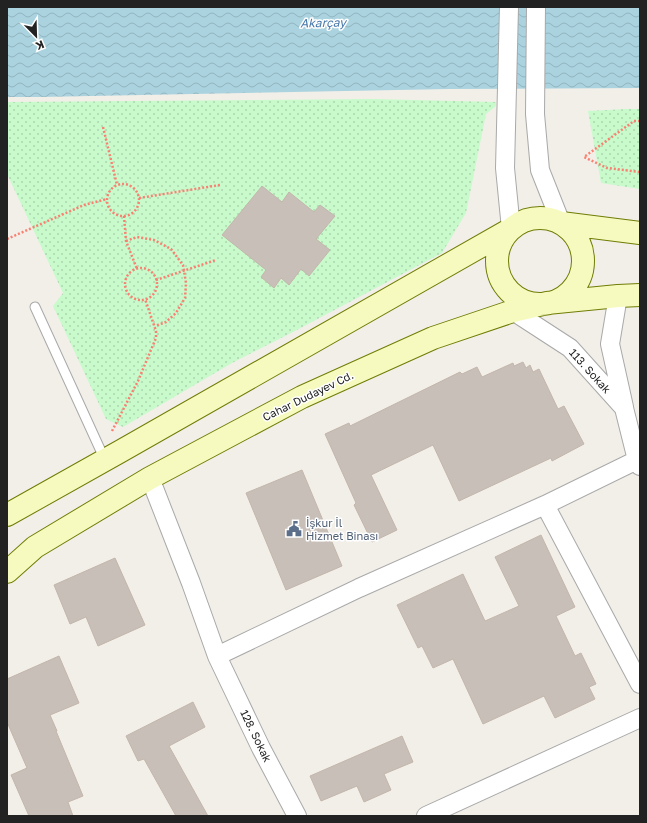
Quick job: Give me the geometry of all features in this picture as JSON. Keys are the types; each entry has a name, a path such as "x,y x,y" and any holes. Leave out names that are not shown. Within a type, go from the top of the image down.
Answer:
{"main road":[{"path":"7,515 523,222 536,218 549,219 561,223 640,233"},
{"path":"511,229 502,239 498,252 497,266 501,279 509,290 520,299 533,303 547,303 559,299 570,291 578,281 582,268 582,255 579,242 572,232 561,223"},
{"name":"Cahar Dudayev Cd.","path":"7,572 35,547 150,478 302,397 433,338 513,311 547,303 640,295"}],"street":[{"path":"509,7 505,168 511,229"},
{"path":"536,7 535,114 540,170 561,223"},
{"name":"113. Sokak","path":"618,296 610,344 624,408 639,463"},
{"name":"113. Sokak","path":"513,311 570,348 624,408"},
{"path":"217,656 359,588 639,463"},
{"name":"128. Sokak","path":"150,478 217,656 261,748 297,816"},
{"path":"545,505 640,684"},
{"path":"426,816 640,718"}],"lane":[{"path":"35,307 113,455"}],"path":[{"path":"640,121 634,121 584,157 607,168 640,172"},
{"path":"104,127 117,185"},
{"path":"126,184 131,186 138,193 139,198 137,208 129,215 118,215 110,209 107,199 108,194 111,189 117,185 126,184"},
{"path":"139,198 220,185"},
{"path":"7,239 84,205 107,199"},
{"path":"124,216 126,241 137,269"},
{"path":"126,241 137,237 154,240 171,249 183,265 186,283 185,298 176,313 166,322 154,326"},
{"path":"156,280 216,260"},
{"path":"137,269 149,271 153,274 157,284 156,290 153,294 145,299 139,300 130,296 125,287 126,277 137,269"},
{"path":"113,455 112,431 138,381 156,338 156,331 145,299"}],"green space":[{"path":"373,99 496,102 496,106 486,114 466,213 442,253 232,363 123,427 106,419 53,306 63,293 7,174 7,102"},
{"path":"640,109 640,189 601,183 588,111"}],"water":[{"name":"Akarçay","path":"7,7 640,7 640,88 449,89 7,97"}],"building":[{"path":"262,186 282,202 289,192 314,212 320,205 335,216 316,239 330,250 309,276 301,269 289,285 281,278 274,288 261,277 266,270 222,235"},
{"path":"523,362 526,368 530,365 533,372 539,369 558,409 564,406 584,444 552,461 551,458 459,501 433,445 371,475 397,530 372,542 354,505 356,503 325,434 349,423 350,426 460,372 462,374 477,367 482,377 513,363 514,366"},
{"name":"İşkur İl Hizmet Binası","path":"302,470 342,566 286,590 246,493"},
{"path":"541,535 575,607 556,616 575,656 581,653 596,684 589,687 595,699 555,718 544,696 483,724 453,659 433,668 422,646 418,648 397,605 463,574 485,621 519,606 495,557"},
{"path":"115,558 145,625 98,646 86,617 70,624 54,585"},
{"path":"59,656 79,703 50,715 83,796 68,802 73,816 29,816 11,775 27,768 7,722 7,679"},
{"path":"193,702 205,727 169,746 208,816 176,816 144,759 138,761 126,736"},
{"path":"402,736 413,762 384,774 391,790 364,802 357,786 321,801 310,776"}],"place":[{"name":"İşkur İl Hizmet Binası","path":"294,529"}]}
